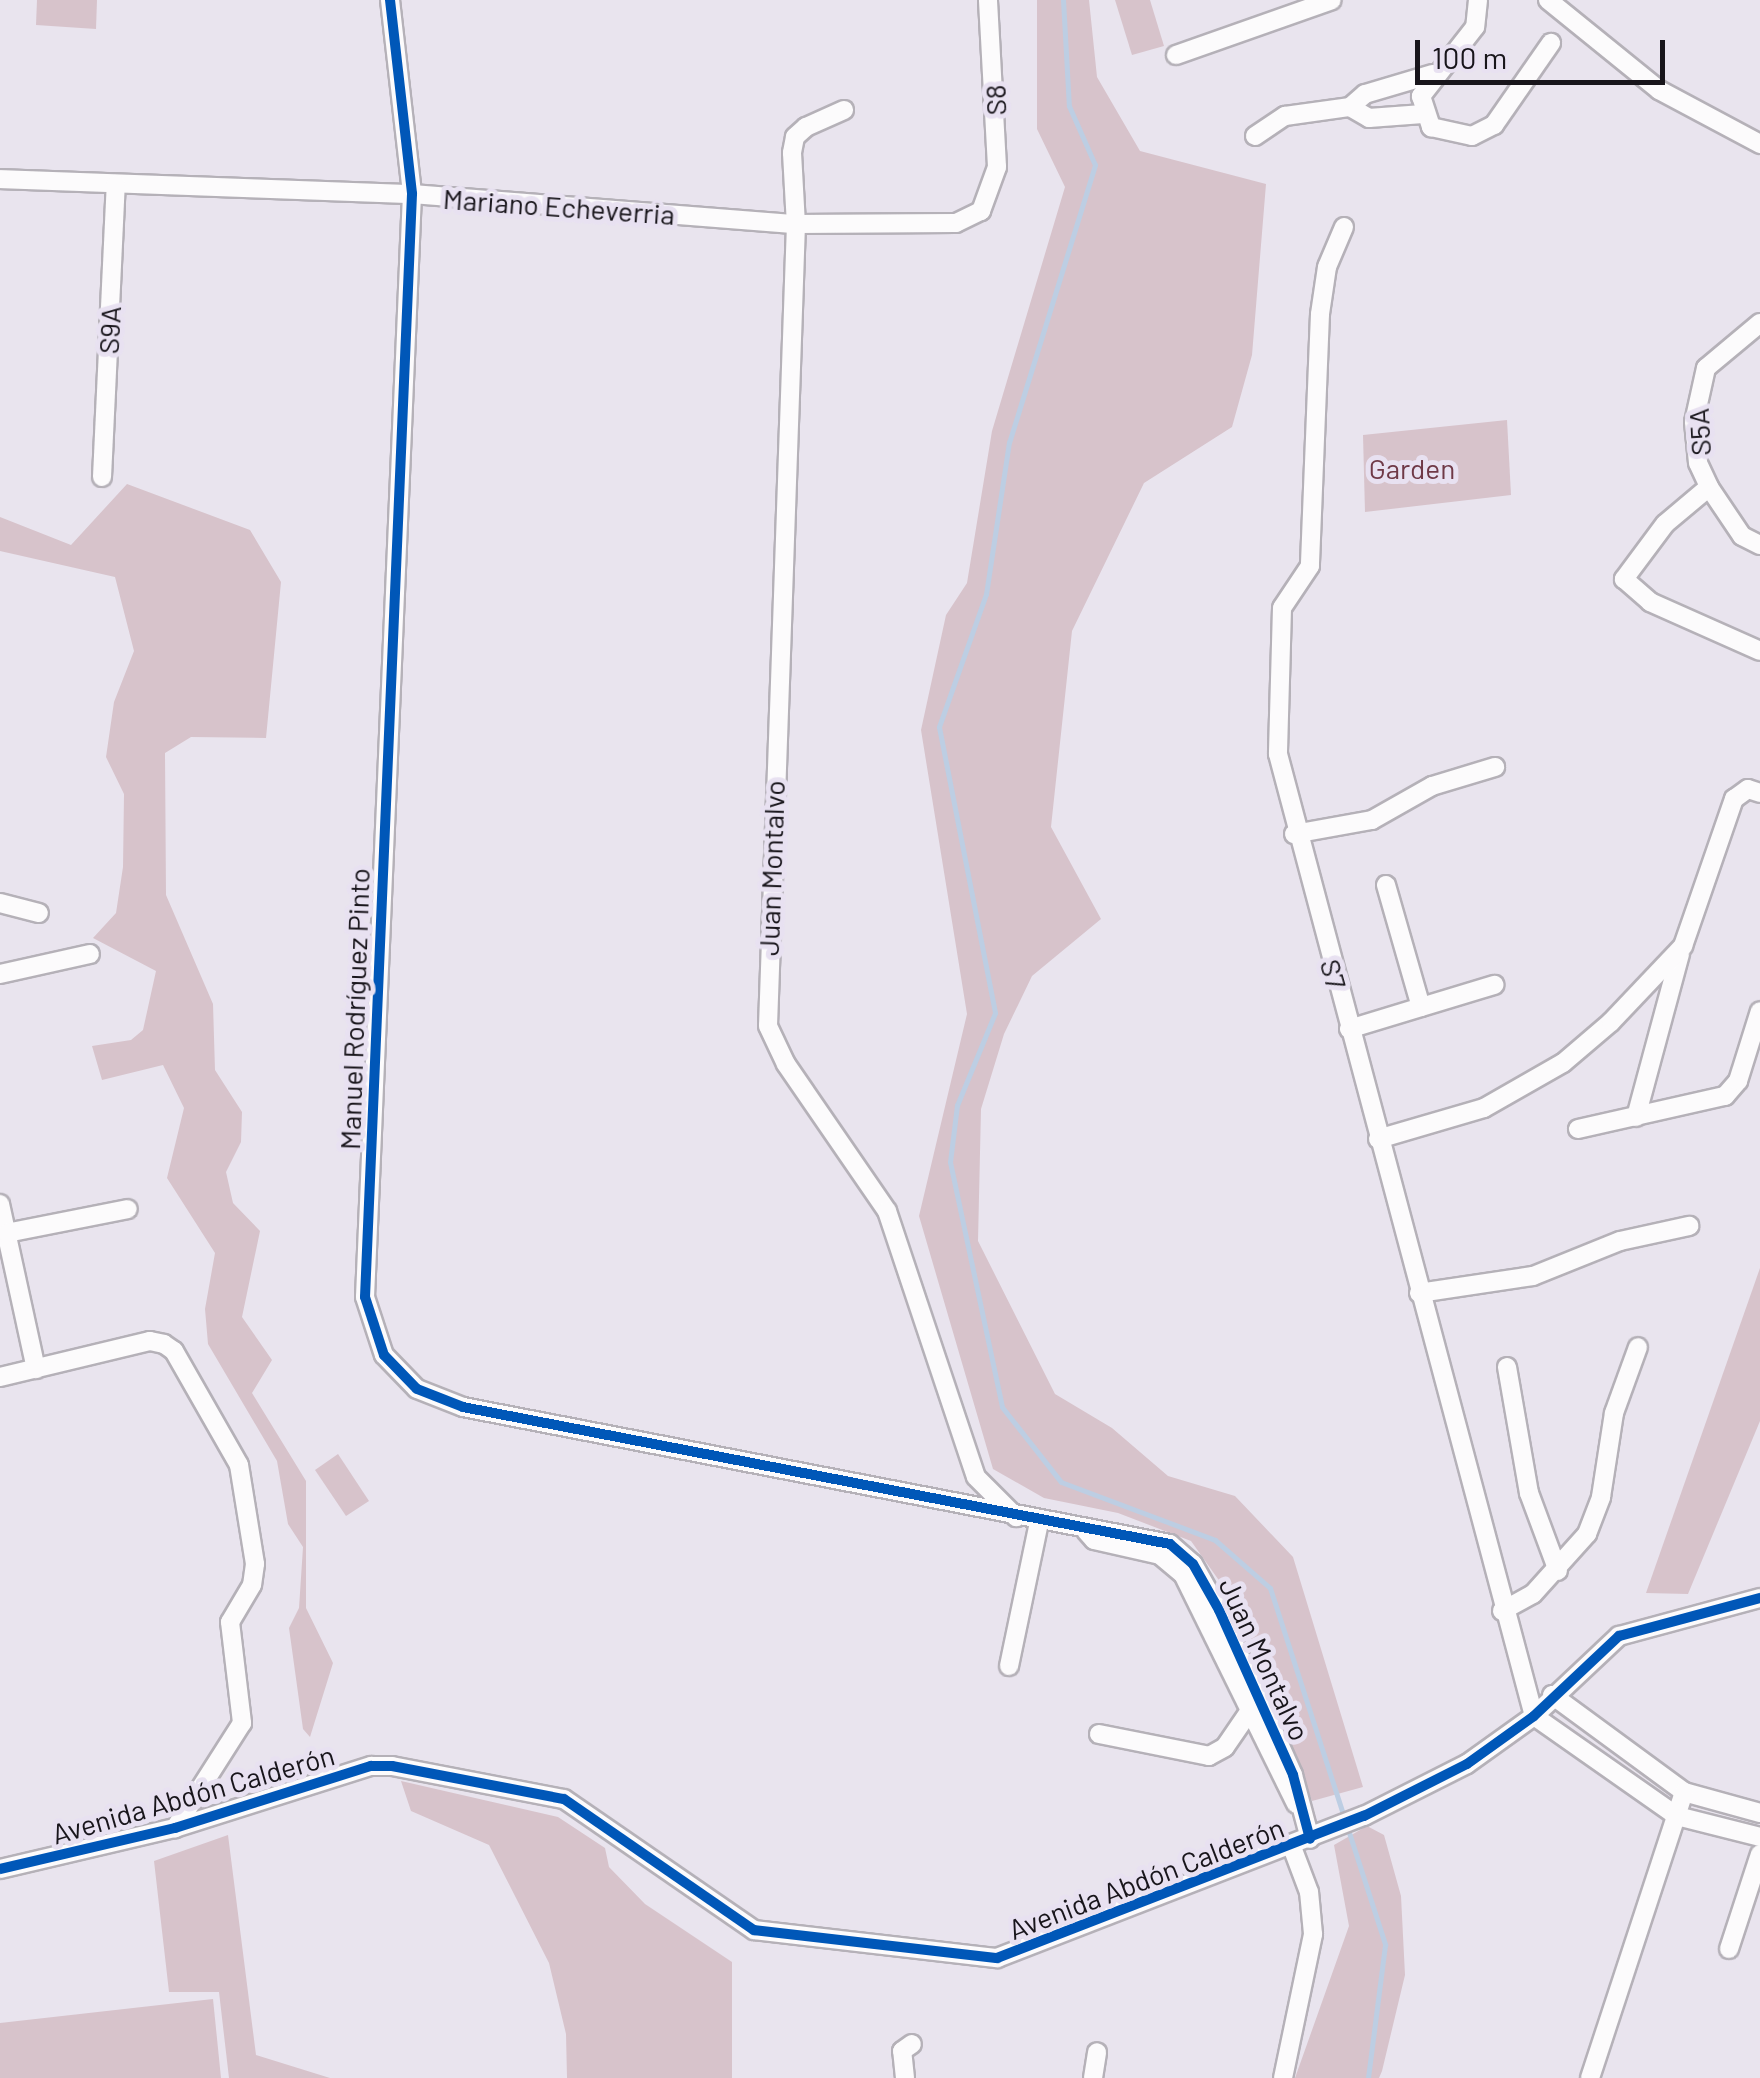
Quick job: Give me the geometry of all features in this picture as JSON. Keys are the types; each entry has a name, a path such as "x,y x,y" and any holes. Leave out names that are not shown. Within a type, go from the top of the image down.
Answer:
{"street":[{"name":"Manuel Rodríguez Pinto","path":"390,0 412,194 365,1297 378,1342 418,1389 463,1407 1018,1519"},
{"name":"S8","path":"988,0 997,167 989,199"},
{"path":"1176,55 1332,0"},
{"path":"1423,114 1422,96 1432,74 1463,46 1475,27 1478,0"},
{"path":"1548,0 1659,90 1760,144"},
{"path":"1350,106 1369,118 1423,114 1450,135 1472,136 1494,125 1551,43"},
{"path":"1255,136 1285,116 1350,106 1365,94 1432,74"},
{"name":"Juan Montalvo","path":"844,110 795,136 796,224 768,1026 786,1064 886,1211 976,1478 1018,1519 1086,1531 1096,1526 1150,1536 1193,1564 1293,1775 1299,1808"},
{"name":"Mariano Echeverria","path":"0,178 412,194 796,224 956,223 969,220 989,199"},
{"name":"S9A","path":"102,477 116,184"},
{"name":"S7","path":"1344,226 1328,268 1320,314 1310,566 1282,608 1278,754 1294,834 1350,1028 1502,1611 1534,1716"},
{"name":"S5A","path":"1760,323 1706,368 1697,394 1698,463 1742,536 1760,545"},
{"path":"1709,486 1655,535 1624,579 1650,602 1760,651"},
{"path":"1294,834 1372,820 1432,786 1495,767"},
{"path":"1636,1117 1656,1029 1734,799 1748,789 1760,793"},
{"path":"1386,885 1421,1007"},
{"path":"0,903 38,914"},
{"path":"1378,1139 1484,1108 1563,1062 1624,1009 1682,946"},
{"path":"0,974 90,954"},
{"path":"1350,1028 1494,985"},
{"path":"1624,1009 1647,1015 1656,1029"},
{"path":"1578,1129 1730,1092 1760,1011"},
{"path":"0,1204 36,1369"},
{"path":"7,1234 128,1209"},
{"path":"1418,1293 1533,1276 1620,1241 1689,1226"},
{"path":"0,1377 150,1341 164,1344 174,1351 239,1465 255,1564 252,1585 230,1622 242,1724 176,1828"},
{"path":"1502,1611 1558,1571 1587,1534 1601,1497 1614,1413 1638,1347"},
{"path":"1507,1367 1529,1493 1558,1571"},
{"path":"1009,1666 1039,1523"},
{"name":"Juan Montalvo","path":"1086,1531 1094,1540 1160,1555 1183,1574 1249,1712 1318,1836"},
{"name":"Avenida Abdón Calderón","path":"0,1869 176,1828 371,1766 392,1766 564,1799 754,1930 963,1958 1031,1949 1318,1836 1466,1764 1534,1716 1619,1636 1760,1598"},
{"path":"1552,1695 1684,1792 1760,1812"},
{"path":"1100,1734 1209,1756 1225,1747 1249,1712"},
{"path":"1534,1716 1676,1816 1760,1838"},
{"path":"1590,2078 1684,1792"},
{"path":"1283,2078 1312,1934 1308,1892 1292,1847"},
{"path":"1728,1949 1760,1854"},
{"path":"905,2078 902,2051 912,2044"},
{"path":"1093,2078 1097,2052"}],"green space":[{"path":"37,0 97,0 96,29 36,25"},
{"path":"1037,0 1089,0 1097,77 1140,151 1266,184 1252,355 1232,427 1144,483 1072,631 1051,827 1101,919 1032,976 1004,1034 981,1109 978,1241 1055,1394 1112,1428 1168,1476 1235,1496 1293,1557 1363,1787 1312,1801 1240,1610 1191,1541 1118,1513 1044,1498 993,1469 919,1216 967,1014 921,730 946,615 967,583 992,431 1065,187 1037,129"},
{"path":"1115,0 1150,0 1164,46 1132,55"},
{"name":"Garden","path":"1507,420 1511,495 1365,512 1363,435"},
{"path":"127,484 250,530 281,582 266,738 191,737 165,753 166,895 213,1004 215,1070 242,1112 241,1142 226,1172 233,1203 260,1231 242,1317 272,1360 252,1393 306,1481 306,1608 333,1663 310,1737 303,1729 289,1628 299,1608 303,1547 288,1524 277,1461 208,1344 205,1309 215,1253 167,1178 184,1108 163,1065 102,1080 92,1046 131,1040 143,1030 156,971 93,938 116,913 123,867 124,794 106,757 114,702 134,651 115,577 0,551 0,517 71,545"},
{"path":"1760,1268 1760,1421 1688,1594 1646,1593"},
{"path":"338,1454 369,1501 346,1516 315,1470"},
{"path":"401,1781 558,1817 605,1848 609,1867 645,1904 732,1962 732,2078 567,2078 566,2034 549,1963 489,1845 411,1811"},
{"path":"1367,1826 1384,1835 1401,1896 1405,1975 1382,2071 1379,2078 1295,2078 1349,1926 1334,1845"},
{"path":"228,1835 256,2055 330,2078 229,2078 219,1992 169,1992 154,1861"},
{"path":"213,1999 221,2078 0,2078 0,2023"}],"waterway":[{"path":"1063,0 1069,106 1095,165 1009,442 986,594 939,727 995,1013 957,1105 950,1162 1002,1407 1061,1482 1215,1540 1270,1588 1385,1945 1368,2078"}],"cycle path":[{"path":"390,0 412,194 365,1297 384,1355 417,1389 463,1407 1170,1544 1193,1564 1219,1610 1293,1775 1310,1839"},
{"path":"0,1869 175,1828 371,1766 392,1766 564,1799 754,1930 997,1958 1364,1816 1467,1764 1534,1716 1619,1636 1760,1598"}]}
